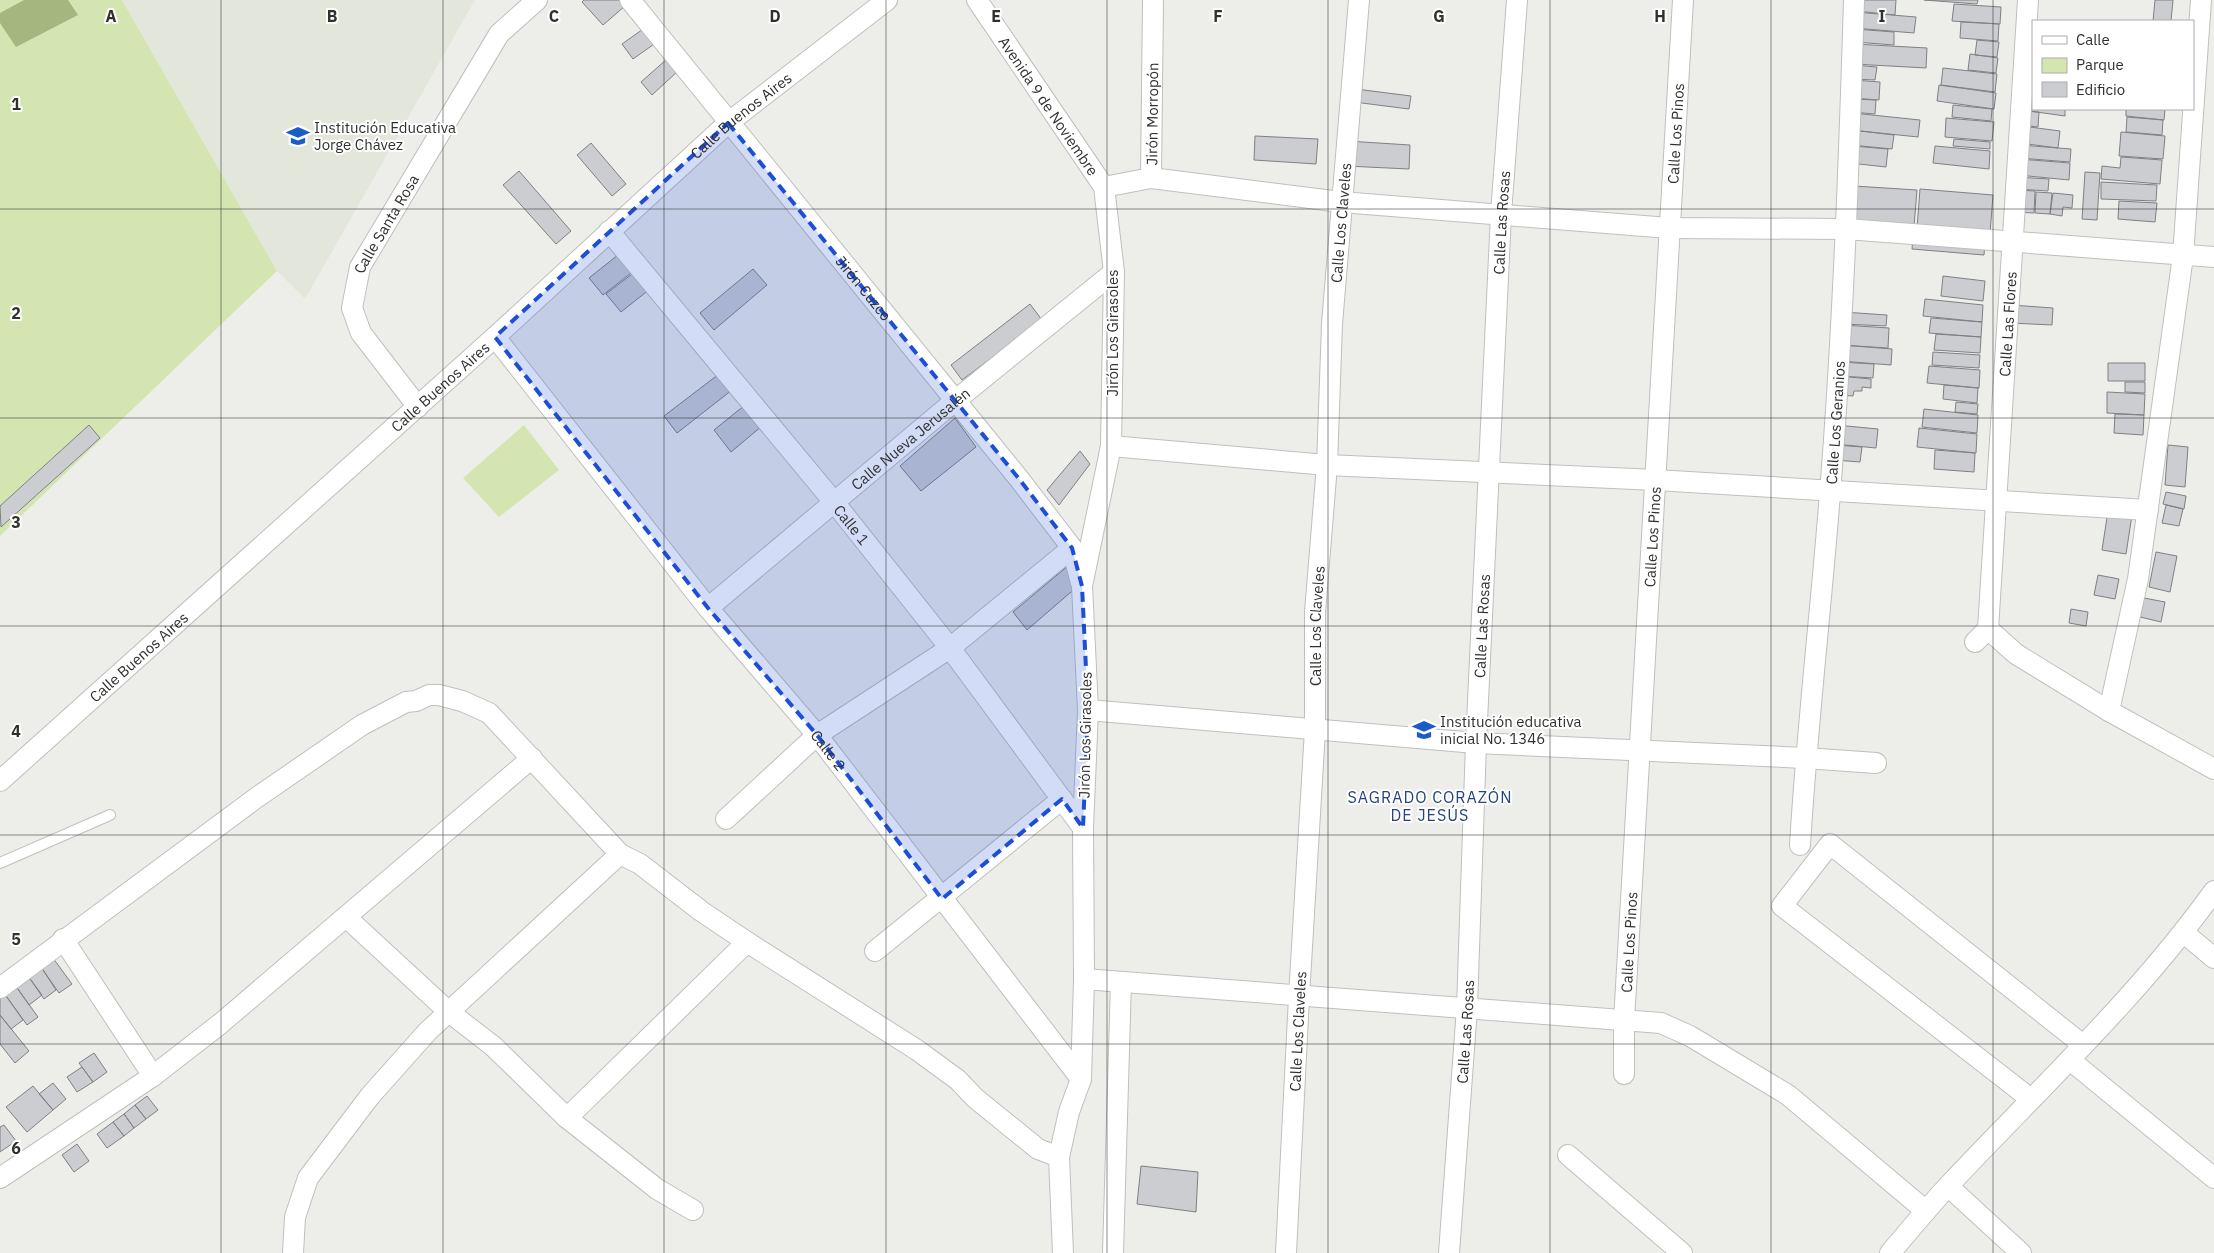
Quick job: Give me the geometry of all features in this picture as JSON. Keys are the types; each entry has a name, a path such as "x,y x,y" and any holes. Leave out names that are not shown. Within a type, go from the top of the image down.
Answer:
{"street":[{"name":"Calle Santa Rosa","path":"418,407 361,333 352,308 360,268 498,34 537,0"},
{"name":"Jirón Cuzco","path":"630,0 728,123 956,400 1072,548 1082,586"},
{"name":"Calle Buenos Aires","path":"0,781 418,407 728,123 887,0"},
{"name":"Avenida 9 de Noviembre","path":"977,0 1104,187"},
{"name":"Jirón Morropón","path":"1104,187 1151,178 1154,0"},
{"name":"Calle Los Claveles","path":"1286,1253 1298,997 1315,730 1315,612 1327,465 1332,324 1359,0"},
{"name":"Calle Las Rosas","path":"1449,1253 1467,1008 1476,743 1501,214 1517,0"},
{"name":"Calle Los Pinos","path":"1624,1074 1624,1021 1683,0"},
{"name":"Calle Los Geranios","path":"1800,845 1805,758 1830,492 1846,229 1854,0"},
{"name":"Calle Las Flores","path":"2028,0 1996,501 1981,635 2109,710"},
{"path":"2194,94 2201,0"},
{"path":"2193,110 2182,256 2148,510 2138,578 2109,710 2214,770"},
{"path":"1151,178 1341,202 1670,228 1846,229 2214,257"},
{"name":"Jirón Los Girasoles","path":"1063,1253 1059,1157 1069,1112 1081,1079 1084,979 1083,828 1088,710 1082,586 1111,446 1114,272 1104,187"},
{"name":"Calle 1","path":"609,231 834,502 950,648 1083,828"},
{"name":"Calle Nueva Jerusalén","path":"708,608 956,400 1114,272"},
{"name":"Calle 2","path":"495,337 708,608 817,735 1081,1079"},
{"path":"1111,446 1327,465 1656,480 2148,510"},
{"path":"726,819 817,735 950,648 1072,548"},
{"path":"0,988 63,939 327,748 362,725 406,702 416,701 429,695 439,695 462,701 488,713 620,854 640,864 701,911 747,942 918,1050 958,1080 975,1098 1038,1149 1059,1157"},
{"path":"1088,710 1476,743 1876,763"},
{"path":"0,1178 153,1076 220,1024 532,758"},
{"path":"875,951 942,899 1062,799"},
{"path":"2031,1098 1782,906 1830,844 2077,1053 2214,1178"},
{"path":"293,1253 295,1217 308,1178 370,1096 428,1031 620,854"},
{"path":"1890,1253 1948,1186 2031,1098 2077,1053 2184,933 2214,891"},
{"path":"346,917 449,1012 493,1046 567,1118 657,1189 692,1210"},
{"path":"2184,933 2214,958"},
{"path":"63,939 153,1076"},
{"path":"567,1118 747,942"},
{"path":"1084,979 1298,997 1661,1023 1690,1036 1788,1096 1926,1211"},
{"path":"1113,1253 1121,982"},
{"path":"1568,1155 1682,1253"},
{"path":"1948,1186 2021,1253"}],"lane":[{"path":"0,863 110,815"}],"highlighted area":[{"path":"728,123 1020,480 1072,548 1082,586 1088,710 1083,828 1062,799 942,899 817,735 708,608 495,337"}],"shaded area":[{"path":"24,0 68,0 78,15 16,47 0,23 0,13"},
{"name":"Institución Educativa Jorge Chávez","path":"122,0 475,0 305,299 277,271"}],"green space":[{"path":"0,0 122,0 277,271 0,536"},
{"path":"524,425 559,470 499,517 463,478"}],"building":[{"path":"584,0 620,0 625,6 603,25 582,2"},
{"path":"1857,0 1896,0 1895,15 1856,11"},
{"path":"1924,0 1978,0 1977,4"},
{"path":"2155,0 2173,0 2171,20 2153,20"},
{"path":"1954,4 2001,7 2000,24 1952,21"},
{"path":"1855,12 1916,17 1914,33 1854,28"},
{"path":"1961,22 1999,24 1998,41 1960,38"},
{"path":"646,27 657,42 633,59 622,44"},
{"path":"1855,29 1894,32 1894,45 1855,42"},
{"path":"1977,40 1999,42 1997,57 1975,55"},
{"path":"1854,44 1927,48 1926,68 1853,64"},
{"path":"1970,54 1998,58 1996,73 1968,70"},
{"path":"667,59 678,71 652,95 641,82"},
{"path":"1854,65 1877,67 1875,80 1853,79"},
{"path":"1943,68 1997,74 1995,92 1941,85"},
{"path":"1854,80 1880,82 1879,100 1852,98"},
{"path":"1939,85 1996,93 1994,109 1937,101"},
{"path":"1356,89 1411,96 1409,109 1354,102"},
{"path":"2024,93 2032,95 2032,110 2065,110 2065,116 2022,110"},
{"path":"1853,99 1876,100 1875,114 1852,112"},
{"path":"1953,105 1992,109 1991,121 1952,117"},
{"path":"2126,110 2165,110 2164,120 2126,116"},
{"path":"2023,111 2039,112 2038,127 2022,125"},
{"path":"1853,113 1920,120 1918,137 1851,130"},
{"path":"2127,117 2163,120 2162,135 2126,132"},
{"path":"1946,118 1994,122 1992,141 1945,137"},
{"path":"2022,126 2060,131 2058,148 2020,143"},
{"path":"1852,130 1894,135 1892,149 1851,145"},
{"path":"2121,132 2165,136 2163,159 2119,156"},
{"path":"1255,136 1318,139 1316,164 1254,160"},
{"path":"1954,139 1990,142 1990,149 1953,146"},
{"path":"1347,141 1410,145 1409,169 1346,166"},
{"path":"591,143 626,184 612,196 577,155"},
{"path":"2020,145 2071,149 2070,162 2019,158"},
{"path":"1852,146 1888,149 1886,167 1850,163"},
{"path":"1935,146 1990,151 1989,169 1933,163"},
{"path":"2121,157 2162,160 2160,184 2101,179 2102,166 2120,168"},
{"path":"2019,159 2070,163 2069,180 2018,175"},
{"path":"519,171 571,231 556,244 503,185"},
{"path":"2085,172 2100,173 2097,220 2082,219"},
{"path":"2017,177 2049,179 2048,191 2017,189"},
{"path":"2101,182 2157,185 2156,201 2101,199"},
{"path":"1854,186 1917,190 1914,226 1852,222"},
{"path":"1920,189 1993,195 1990,234 1917,228"},
{"path":"2017,190 2035,191 2034,213 2016,212"},
{"path":"2036,192 2052,193 2050,214 2035,213"},
{"path":"2053,193 2073,195 2072,208 2063,207 2062,216 2050,214"},
{"path":"2119,201 2157,203 2155,222 2118,219"},
{"path":"1913,236 1985,242 1984,255 1912,249"},
{"path":"623,251 636,269 603,295 589,278"},
{"path":"753,269 767,285 714,330 700,313"},
{"path":"636,271 650,289 621,312 606,294"},
{"path":"1943,276 1985,281 1983,301 1941,296"},
{"path":"1925,299 1983,305 1982,322 1923,316"},
{"path":"1030,304 1042,320 962,380 951,365"},
{"path":"2011,305 2053,308 2052,325 2010,323"},
{"path":"1843,312 1887,315 1886,326 1843,324"},
{"path":"1931,318 1982,322 1981,337 1929,333"},
{"path":"1843,325 1889,328 1888,348 1841,345"},
{"path":"1936,334 1981,337 1980,353 1934,350"},
{"path":"1841,345 1892,349 1891,365 1840,361"},
{"path":"1933,352 1980,355 1979,368 1932,365"},
{"path":"1840,362 1874,364 1873,378 1839,376"},
{"path":"2108,363 2145,363 2145,381 2108,381"},
{"path":"1929,366 1980,370 1979,388 1927,383"},
{"path":"719,374 732,390 677,433 664,416"},
{"path":"1839,376 1871,379 1871,388 1862,387 1862,391 1854,391 1853,396 1838,395"},
{"path":"2125,382 2145,382 2145,393 2125,392"},
{"path":"1944,385 1978,388 1977,403 1943,399"},
{"path":"2107,392 2145,394 2144,415 2107,413"},
{"path":"1956,402 1978,404 1977,414 1955,412"},
{"path":"745,405 762,426 731,452 714,430"},
{"path":"1924,409 1978,415 1977,433 1922,427"},
{"path":"2115,414 2144,415 2143,435 2114,433"},
{"path":"955,418 976,447 921,491 900,466"},
{"path":"89,425 100,438 1,527 0,506"},
{"path":"1836,425 1878,429 1876,448 1835,444"},
{"path":"1919,428 1977,434 1976,453 1917,447"},
{"path":"1836,445 1862,447 1860,462 1834,460"},
{"path":"2168,445 2188,447 2185,487 2165,485"},
{"path":"1935,450 1975,453 1974,472 1934,469"},
{"path":"1080,451 1090,464 1059,505 1047,490"},
{"path":"2166,492 2186,496 2184,509 2163,504"},
{"path":"2166,505 2183,509 2179,526 2162,523"},
{"path":"2108,511 2132,515 2126,554 2102,550"},
{"path":"2156,552 2177,556 2170,592 2149,587"},
{"path":"1069,565 1078,586 1027,630 1013,612"},
{"path":"2098,575 2119,579 2115,599 2094,595"},
{"path":"2144,598 2165,602 2161,622 2140,617"},
{"path":"2071,609 2088,612 2086,626 2069,623"},
{"path":"53,958 72,984 59,993 41,967"},
{"path":"41,967 56,990 44,999 28,976"},
{"path":"28,976 42,995 29,1005 15,985"},
{"path":"15,985 38,1017 27,1025 4,993"},
{"path":"4,993 23,1020 11,1029 0,1015 0,996"},
{"path":"0,1015 29,1051 15,1063 0,1044"},
{"path":"94,1053 107,1072 93,1082 79,1063"},
{"path":"82,1067 93,1082 77,1092 67,1077"},
{"path":"53,1083 66,1099 53,1110 39,1094"},
{"path":"33,1086 53,1110 27,1132 6,1107"},
{"path":"147,1096 158,1110 146,1119 135,1105"},
{"path":"135,1105 146,1119 134,1128 124,1114"},
{"path":"124,1114 134,1128 124,1136 113,1122"},
{"path":"113,1122 124,1136 107,1148 97,1134"},
{"path":"4,1125 16,1141 0,1152 0,1127"},
{"path":"77,1144 89,1161 74,1172 62,1155"},
{"path":"1141,1166 1198,1172 1196,1212 1137,1204"}],"place":[{"name":"Institución Educativa Jorge Chávez","path":"298,136"},
{"name":"Institución educativa inicial No. 1346","path":"1424,730"}],"district":[{"name":"SAGRADO CORAZÓN DE JESÚS","path":"1430,806"}]}
